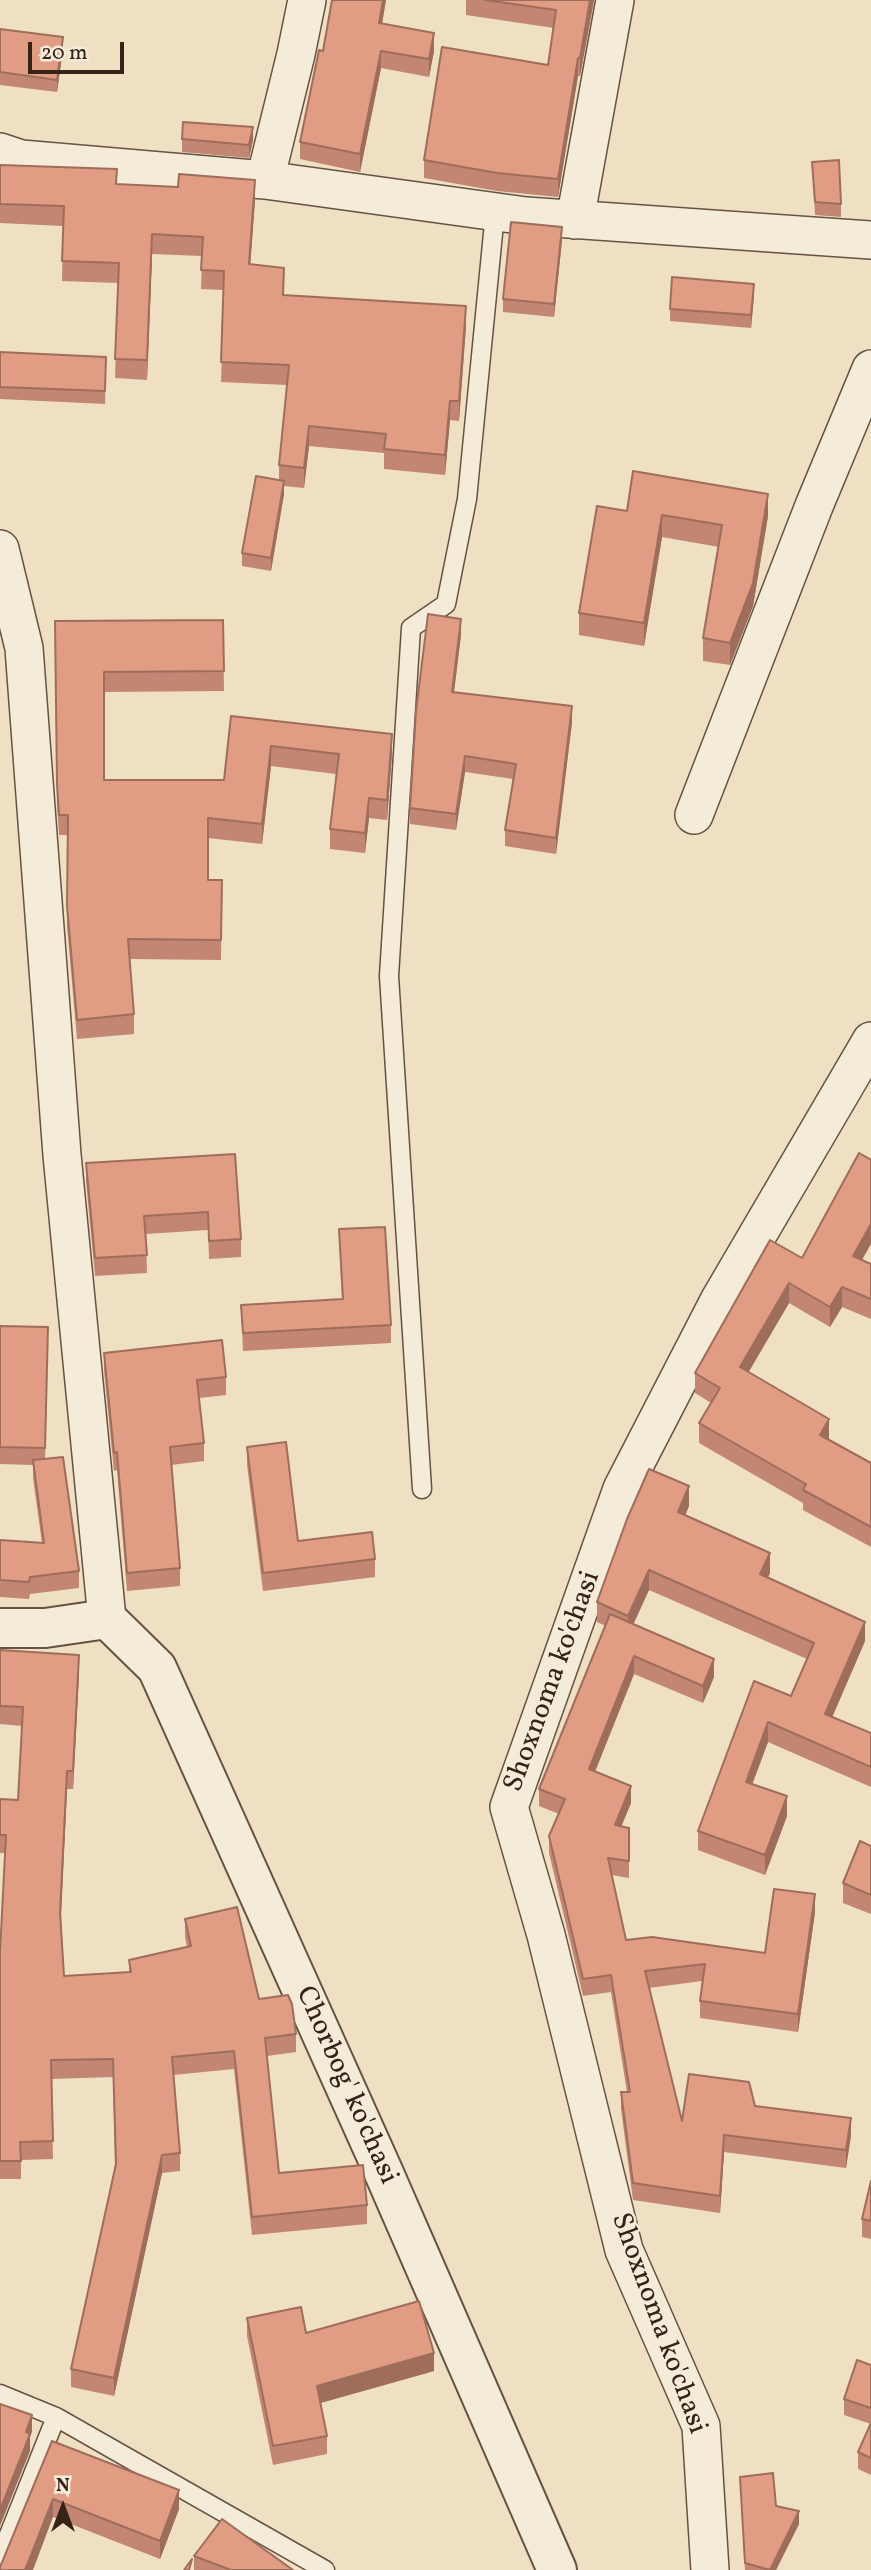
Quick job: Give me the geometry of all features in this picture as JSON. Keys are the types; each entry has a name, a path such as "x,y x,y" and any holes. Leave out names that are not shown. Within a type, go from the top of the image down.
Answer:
{"street":[{"path":"265,180 307,0"},
{"path":"575,220 615,0"},
{"path":"0,152 21,159 265,180 495,213 871,240"},
{"path":"694,815 814,506 871,369"},
{"path":"0,549 24,648 62,1155 107,1619 46,1628 0,1628"},
{"name":"Shoxnoma ko'chasi","path":"710,2570 701,2426 624,2250 546,1935 509,1807 622,1489 720,1299 871,1041"},
{"name":"Chorbog' ko'chasi","path":"107,1619 157,1668 383,2171 557,2570"}],"lane":[{"path":"422,1489 389,976 411,628 446,604 467,499 495,213"},
{"path":"0,2394 56,2417 325,2570"},
{"path":"0,2557 56,2417"}],"building":[{"path":"332,0 383,0 379,23 434,33 429,59 381,51 360,154 300,142 319,50 323,51"},
{"path":"485,0 590,0 558,179 497,173 424,160 442,47 548,65 556,10"},
{"path":"0,29 63,37 57,80 0,72"},
{"path":"183,122 253,127 249,145 182,139"},
{"path":"839,160 841,204 815,202 812,162"},
{"path":"0,165 117,169 116,184 178,187 179,174 255,180 249,264 284,268 283,295 466,306 459,401 450,401 445,455 384,449 386,434 309,426 304,468 279,465 289,365 221,362 224,271 201,270 203,237 152,234 147,360 115,359 119,263 62,261 64,206 0,204"},
{"path":"511,222 562,227 554,304 503,299"},
{"path":"672,277 754,284 751,315 670,309"},
{"path":"0,352 106,357 105,391 0,387"},
{"path":"633,471 768,494 753,583 730,643 703,638 722,525 662,515 644,623 579,613 597,506 627,511"},
{"path":"256,476 284,481 271,558 242,553"},
{"path":"428,614 461,619 452,692 572,706 556,838 505,830 516,764 465,756 456,814 410,808 416,711"},
{"path":"223,620 224,671 104,672 104,780 224,780 231,716 392,734 387,800 369,798 365,833 330,829 339,754 271,746 262,824 208,818 208,880 222,880 221,940 128,939 134,1014 77,1020 67,906 68,815 59,815 57,784 55,621"},
{"path":"859,1153 871,1160 871,1224 853,1256 871,1264 871,1299 842,1287 830,1307 789,1283 740,1367 829,1419 820,1435 871,1463 871,1527 803,1490 806,1484 699,1423 720,1388 695,1373 770,1240 802,1258"},
{"path":"235,1154 241,1239 209,1241 208,1212 144,1216 147,1255 95,1258 86,1163"},
{"path":"385,1227 391,1325 243,1333 241,1305 343,1299 339,1229"},
{"path":"0,1326 48,1327 45,1448 0,1447"},
{"path":"222,1340 226,1377 197,1380 204,1443 170,1447 180,1568 127,1573 117,1452 114,1453 104,1353"},
{"path":"286,1442 298,1541 372,1532 375,1559 263,1573 247,1447"},
{"path":"63,1457 79,1571 30,1577 29,1582 0,1580 0,1540 44,1543 33,1460"},
{"path":"649,1469 689,1486 678,1512 770,1553 760,1574 865,1622 825,1714 871,1733 871,1767 768,1722 746,1782 787,1796 765,1855 698,1831 754,1681 791,1696 814,1643 649,1570 628,1616 597,1602 627,1519"},
{"path":"610,1614 714,1659 703,1686 634,1656 589,1769 631,1786 615,1825 629,1828 629,1861 608,1858 626,1940 652,1937 765,1953 774,1889 815,1894 798,2014 700,2001 705,1964 645,1971 682,2121 689,2074 749,2082 755,2106 851,2118 846,2150 724,2135 720,2196 633,2183 621,2092 630,2092 611,1975 583,1979 549,1836 565,1799 539,1789"},
{"path":"0,1650 79,1655 73,1771 67,1771 60,1912 64,1976 131,1972 129,1960 191,1946 185,1919 237,1907 259,1999 288,1995 292,2004 296,2034 265,2038 279,2173 363,2165 367,2205 252,2217 234,2051 172,2057 180,2153 162,2155 114,2378 71,2369 116,2164 113,2059 51,2060 53,2141 20,2142 21,2161 0,2161 0,1952 6,1835 0,1835 0,1799 18,1800 23,1707 0,1706"},
{"path":"860,1841 871,1846 871,1895 843,1883"},
{"path":"871,2181 871,2221 862,2219"},
{"path":"419,2301 434,2353 317,2386 327,2436 273,2446 247,2318 301,2307 306,2333"},
{"path":"857,2360 871,2365 871,2408 844,2399"},
{"path":"0,2404 32,2415 26,2432 30,2434 0,2510"},
{"path":"871,2423 871,2458 858,2452"},
{"path":"52,2441 179,2490 160,2541 53,2499 25,2570 0,2570"},
{"path":"773,2473 776,2506 799,2511 770,2570 745,2563 740,2477"},
{"path":"222,2519 293,2570 231,2570 194,2556"}]}
